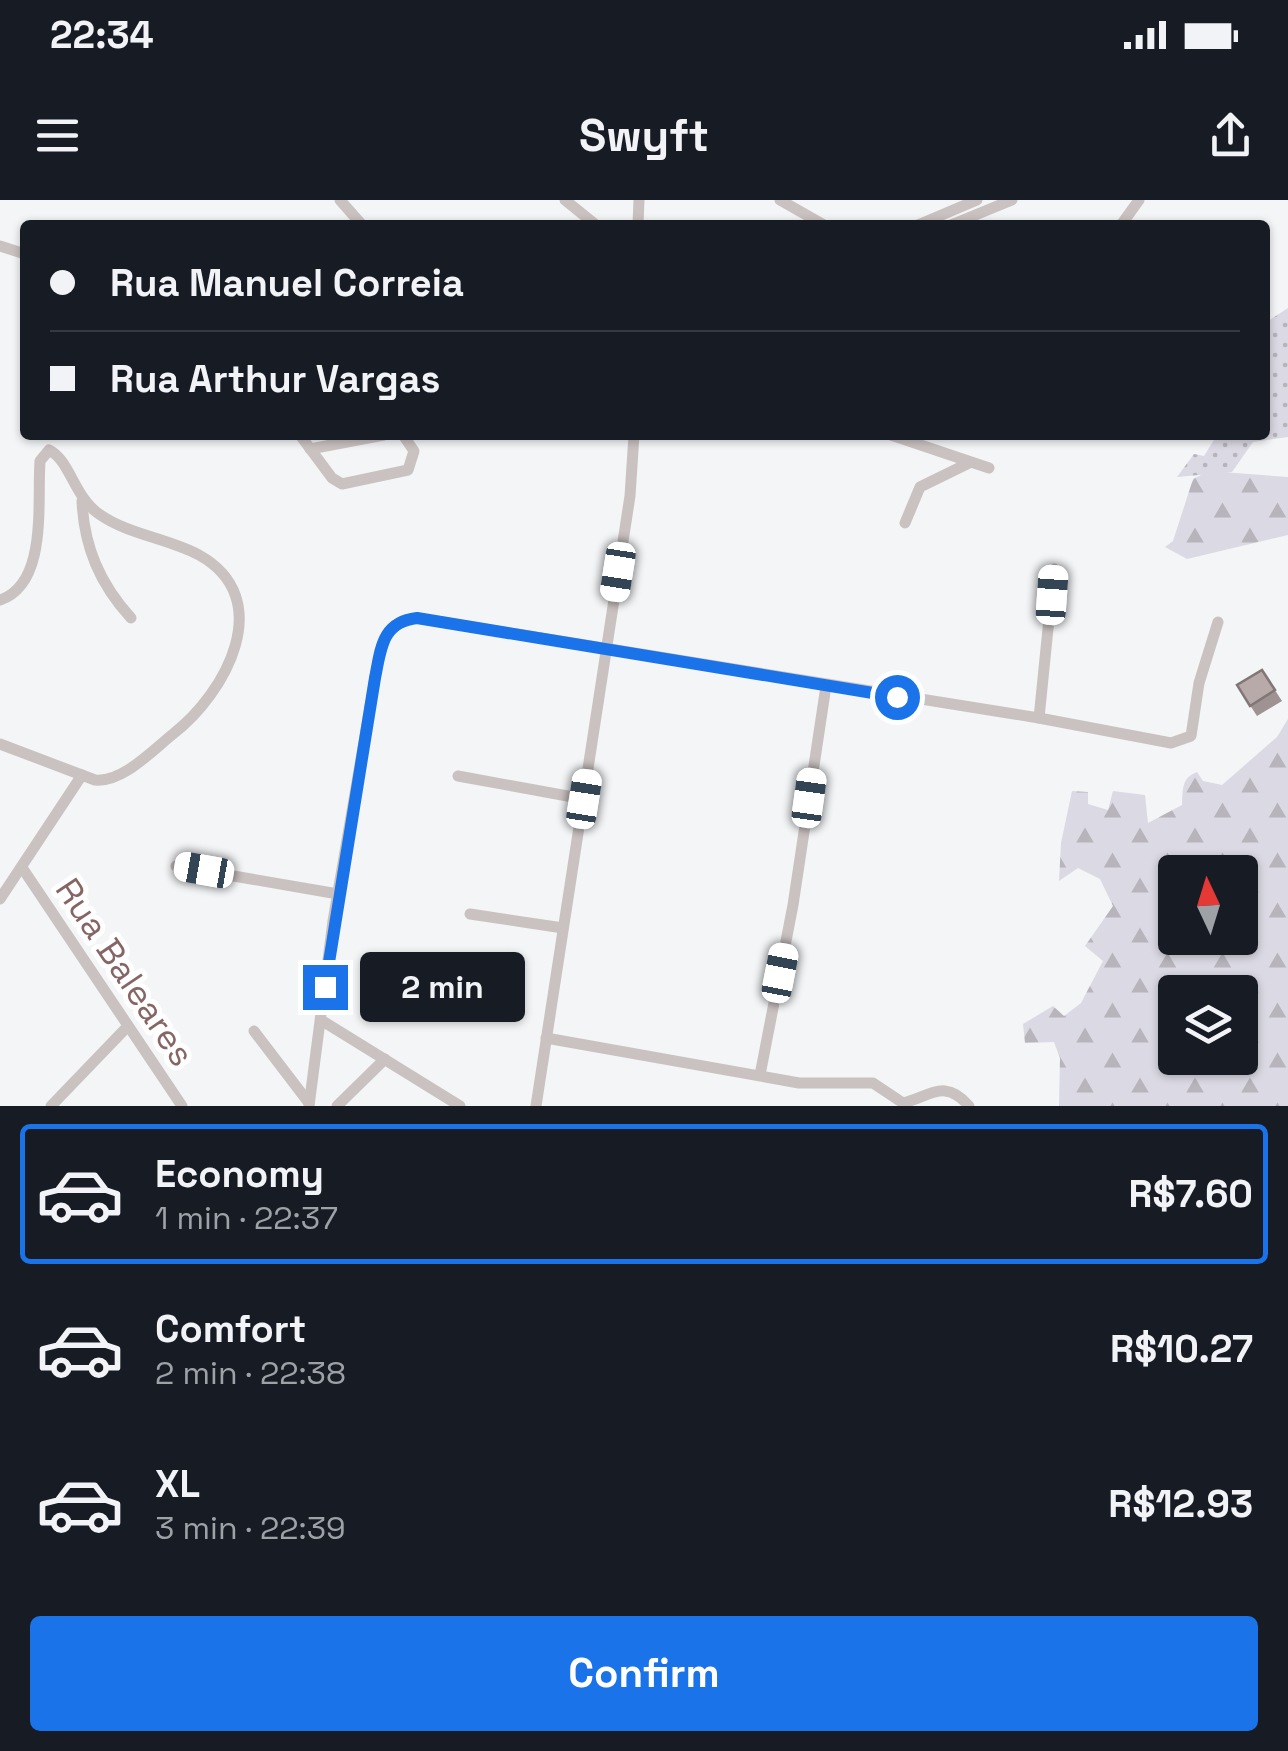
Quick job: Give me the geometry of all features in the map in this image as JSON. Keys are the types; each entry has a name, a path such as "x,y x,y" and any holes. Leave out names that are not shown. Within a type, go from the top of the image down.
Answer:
{"street":[{"path":"340,200 358,220"},
{"path":"564,200 590,220"},
{"path":"780,200 815,220"},
{"path":"930,220 977,200"},
{"path":"962,220 1012,200"},
{"path":"1125,220 1140,200"},
{"path":"304,440 332,478 353,483 408,470 414,450 407,440"},
{"path":"310,449 358,440"},
{"path":"536,1106 630,496 634,440"},
{"path":"906,440 989,468"},
{"path":"0,600 24,585 32,567 44,450 53,451 62,460 82,501 84,532 101,578 131,618"},
{"path":"905,524 920,486 969,462"},
{"path":"0,744 95,780 118,775 178,731 204,703 235,655 238,614 230,592 212,564 126,528 82,501"},
{"path":"1039,718 1054,569"},
{"path":"309,1105 338,894 378,660 388,630 395,624 417,618 1181,743 1190,736 1199,683 1218,622"},
{"path":"760,1076 794,905 826,686"},
{"path":"0,899 82,775"},
{"path":"458,776 584,799"},
{"path":"176,866 338,894"},
{"name":"Rua Baleares","path":"23,869 182,1106"},
{"path":"470,914 564,928"},
{"path":"321,1020 460,1106"},
{"path":"51,1106 128,1026"},
{"path":"254,1030 309,1105"},
{"path":"546,1038 799,1083 883,1086 903,1103 928,1090 942,1089 954,1092 969,1106"},
{"path":"337,1106 385,1059"},
{"path":"883,1086 889,1106"}],"green space":[{"path":"1288,308 1288,437 1270,440 1270,320"},
{"path":"1214,440 1267,440 1253,442 1232,472 1177,477 1194,454 1204,456"},
{"path":"1209,471 1288,477 1288,535 1187,559 1165,547 1173,541 1193,479"},
{"path":"1288,719 1288,1106 1059,1106 1060,1058 1054,1042 1025,1043 1023,1024 1053,1006 1064,1016 1081,1003 1103,961 1085,946 1113,906 1100,879 1078,868 1059,881 1061,843 1072,791 1088,792 1088,804 1108,810 1113,791 1145,795 1148,823 1182,805 1184,785 1197,772 1203,781 1222,785 1277,737"}],"building":[{"path":"1262,670 1275,690 1250,706 1237,685"}],"route":[{"path":"325,987 375,678 382,642 395,624 417,618 897,697"}]}
